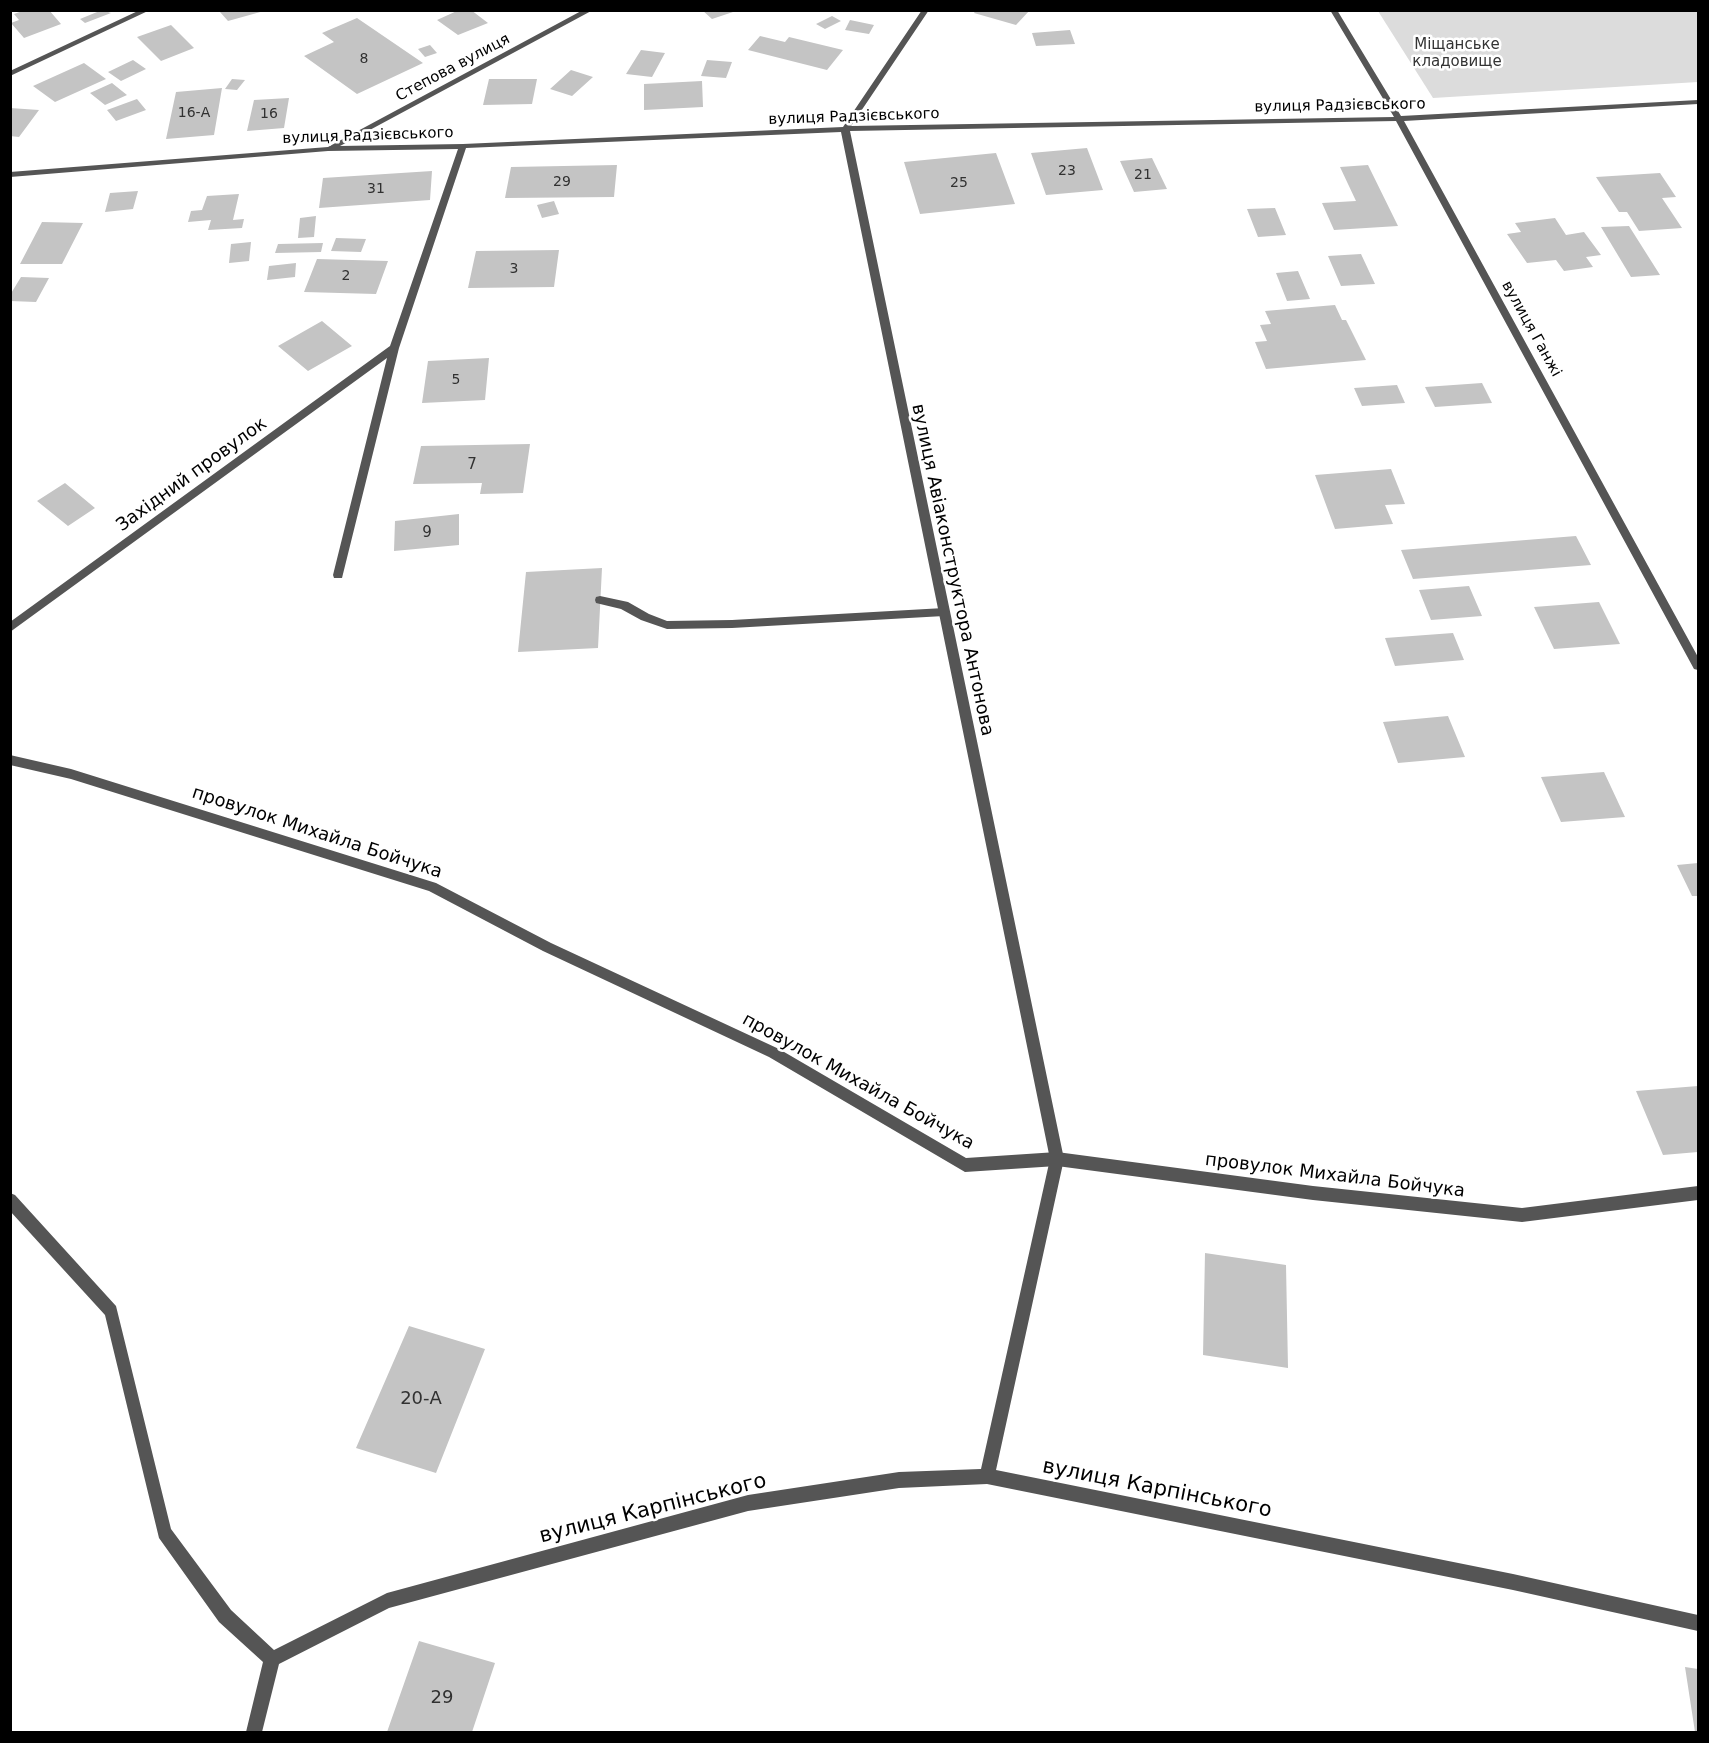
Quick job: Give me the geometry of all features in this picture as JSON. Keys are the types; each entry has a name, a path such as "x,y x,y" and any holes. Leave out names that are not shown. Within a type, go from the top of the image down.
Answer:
{"street":[{"path":"10,74 147,10"},
{"name":"Степова вулиця","path":"328,149 590,10"},
{"path":"845,129 926,10"},
{"name":"вулиця Ганжі","path":"1333,10 1399,119 1698,666"},
{"name":"вулиця Радзієвського","path":"10,175 328,149 464,146 845,129 1399,119 1698,102"},
{"name":"вулиця Авіаконструктора Антонова","path":"845,129 1057,1159"},
{"path":"338,575 394,348 464,146"},
{"name":"Західний провулок","path":"10,628 394,348"},
{"path":"600,600 624,605 645,617 667,625 732,624 944,612"},
{"name":"провулок Михайла Бойчука","path":"10,760 82,777 432,887 547,947 774,1053 965,1165 1057,1159 1313,1193 1522,1215 1698,1193"},
{"path":"987,1476 1057,1159"},
{"path":"10,1200 111,1311 164,1533 225,1616 272,1659 254,1732"},
{"name":"вулиця Карпінського","path":"272,1659 387,1600 748,1503 899,1480 987,1476 1513,1582 1698,1623"}],"green space":[{"name":"Міщанське кладовище","path":"1378,11 1698,11 1698,82 1433,98"}],"building":[{"path":"25,10 49,10 61,24 24,38 11,23 19,20 14,14"},
{"path":"102,10 111,13 85,23 80,19"},
{"path":"223,10 264,11 228,21 220,12"},
{"path":"459,10 471,10 488,23 458,35 437,20"},
{"path":"702,10 736,10 736,11 712,19"},
{"path":"976,10 1030,10 1016,25 974,13"},
{"path":"832,16 841,21 825,29 816,24"},
{"path":"357,18 423,63 357,94 304,56 334,42 322,33"},
{"path":"850,20 874,25 869,34 845,30"},
{"path":"171,25 194,48 161,61 137,37"},
{"path":"1070,30 1075,44 1036,46 1032,33"},
{"path":"760,36 785,42 789,37 843,50 827,70 748,50"},
{"path":"430,45 437,53 425,57 418,49"},
{"path":"641,50 665,53 652,77 626,74"},
{"path":"133,60 146,69 121,81 108,72"},
{"path":"707,60 732,62 726,78 701,76"},
{"path":"84,63 106,79 55,102 33,86"},
{"path":"571,70 593,77 572,96 550,89"},
{"path":"232,79 245,80 237,90 225,89"},
{"path":"489,79 537,79 532,104 483,105"},
{"path":"702,81 703,107 644,110 644,84"},
{"path":"112,83 127,95 105,105 90,93"},
{"path":"222,88 214,135 166,139 176,92"},
{"path":"289,98 284,128 247,131 254,100"},
{"path":"137,99 146,110 116,121 107,110"},
{"path":"10,108 39,110 19,137 10,136"},
{"path":"1087,148 1103,190 1046,195 1031,153"},
{"path":"996,153 1015,204 920,214 904,162"},
{"path":"1152,158 1167,189 1134,192 1120,161"},
{"path":"617,165 614,197 505,198 511,167"},
{"path":"1368,165 1398,226 1334,230 1322,203 1356,201 1340,167"},
{"path":"432,171 430,200 319,208 323,178"},
{"path":"1660,173 1676,197 1662,198 1682,228 1639,231 1627,212 1619,212 1596,177"},
{"path":"138,191 133,209 105,212 110,193"},
{"path":"239,194 233,220 244,219 242,228 208,230 211,220 188,222 191,211 202,210 207,196"},
{"path":"554,201 559,214 542,218 537,205"},
{"path":"1275,208 1286,235 1258,237 1247,209"},
{"path":"316,216 314,237 298,238 300,218"},
{"path":"1555,218 1566,235 1584,232 1601,255 1586,257 1593,267 1564,271 1556,260 1527,263 1507,234 1521,232 1515,223"},
{"path":"42,222 83,223 62,264 20,264"},
{"path":"1629,226 1660,275 1631,277 1601,227"},
{"path":"336,238 366,239 361,252 331,251"},
{"path":"251,242 249,261 229,263 231,244"},
{"path":"323,243 321,252 275,253 278,244"},
{"path":"559,250 554,287 468,288 476,251"},
{"path":"1361,254 1375,284 1341,286 1328,256"},
{"path":"317,259 388,261 376,294 304,292"},
{"path":"296,263 295,277 267,280 269,266"},
{"path":"1298,271 1310,299 1287,301 1276,273"},
{"path":"21,277 49,278 36,302 10,301 10,295"},
{"path":"1335,305 1342,320 1346,320 1366,360 1266,369 1255,342 1267,341 1260,325 1271,324 1265,311"},
{"path":"322,321 352,346 308,371 278,346"},
{"path":"489,358 485,400 422,403 428,361"},
{"path":"1482,383 1492,403 1435,407 1425,387"},
{"path":"1397,385 1405,403 1362,406 1354,388"},
{"path":"530,444 523,493 480,494 482,483 413,484 421,446"},
{"path":"1391,469 1405,504 1385,505 1393,524 1335,529 1315,475"},
{"path":"65,483 95,508 68,526 37,501"},
{"path":"459,514 459,545 394,551 395,521"},
{"path":"1576,536 1591,565 1413,579 1401,550"},
{"path":"602,568 598,648 518,652 526,572"},
{"path":"1469,586 1482,616 1431,620 1419,590"},
{"path":"1599,602 1620,644 1554,649 1534,607"},
{"path":"1453,633 1464,660 1395,666 1385,638"},
{"path":"1448,716 1465,757 1398,763 1383,722"},
{"path":"1604,772 1625,817 1561,822 1541,777"},
{"path":"1698,863 1698,896 1692,896 1677,865"},
{"path":"1698,1086 1698,1152 1663,1155 1636,1091"},
{"path":"1205,1253 1286,1265 1288,1368 1203,1355"},
{"path":"409,1326 485,1349 436,1473 356,1448"},
{"path":"419,1641 495,1663 472,1732 387,1732"},
{"path":"1685,1667 1698,1669 1698,1732 1695,1732"}]}
